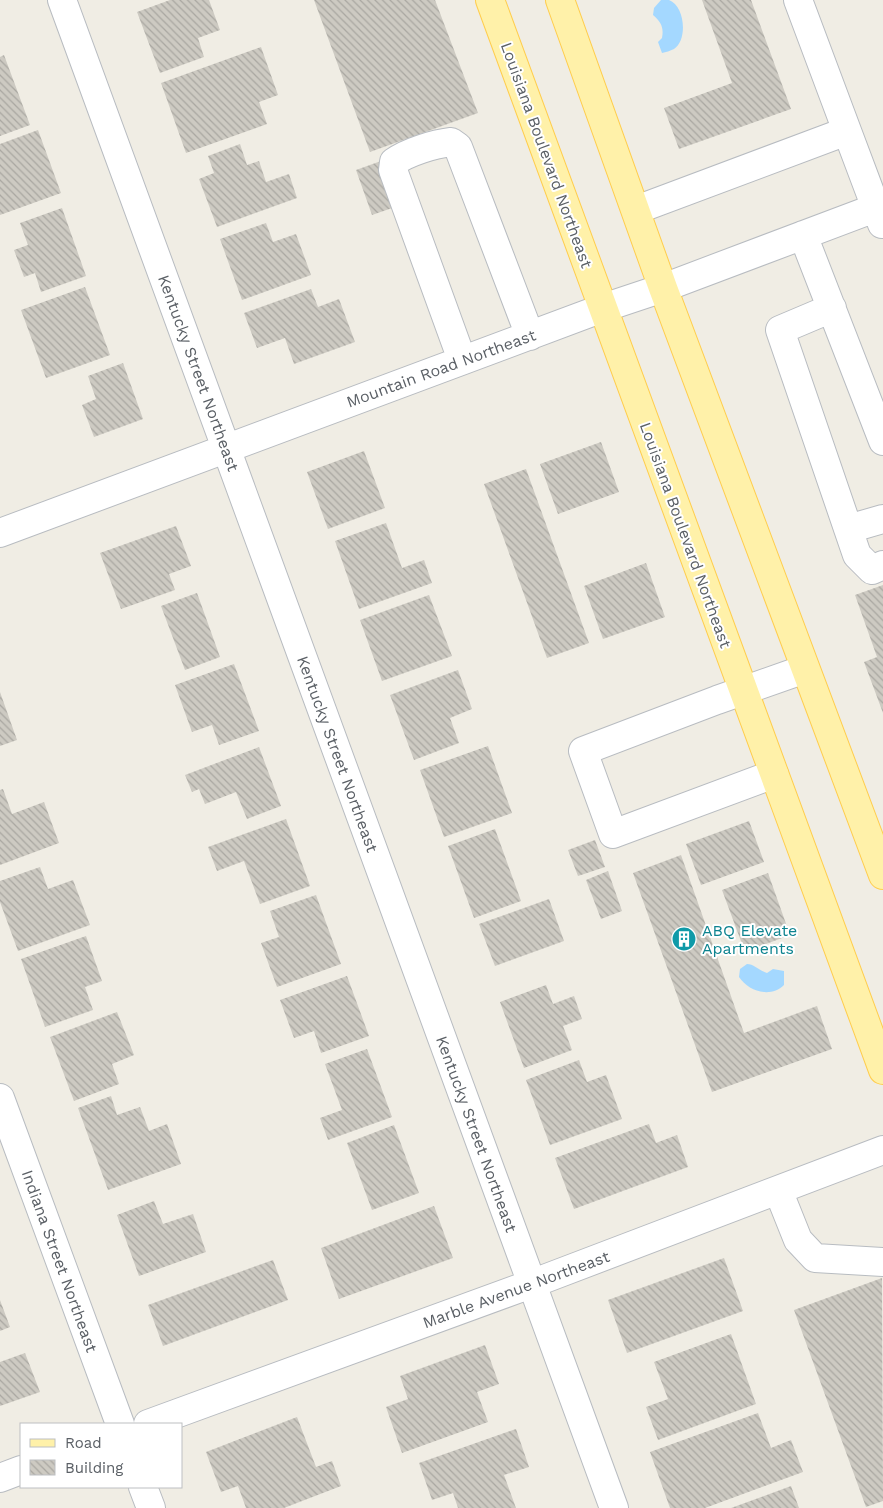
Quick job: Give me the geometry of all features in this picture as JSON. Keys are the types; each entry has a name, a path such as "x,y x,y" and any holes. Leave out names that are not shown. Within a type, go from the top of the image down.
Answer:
{"main road":[{"name":"Louisiana Boulevard Northeast","path":"490,0 883,1070"},
{"path":"560,0 663,288 883,875"}],"street":[{"name":"Kentucky Street Northeast","path":"62,0 614,1508"},
{"path":"798,0 847,131 881,212"},
{"path":"636,210 847,131"},
{"path":"462,360 392,170 394,162 400,157 442,143 451,142 458,147 530,336"},
{"name":"Mountain Road Northeast","path":"0,533 803,235 881,212"},
{"path":"803,235 883,441"},
{"path":"832,308 780,330 857,555 872,570 883,565"},
{"path":"848,529 883,519"},
{"path":"774,774 613,834 583,752 744,690 805,669"},
{"name":"Indiana Street Northeast","path":"0,1098 120,1423"},
{"name":"Marble Avenue Northeast","path":"151,1423 531,1284 883,1150"},
{"path":"778,1190 798,1240 815,1258 883,1262"},
{"path":"0,1478 20,1470"},
{"path":"143,1488 151,1508"}],"water":[{"path":"661,0 669,0 674,3 683,23 683,31 678,45 674,49 662,53 658,42 662,38 663,31 660,22 653,15 654,8"},
{"path":"747,964 767,973 773,969 784,971 784,985 779,989 767,992 754,990 739,977 740,969"}],"building":[{"path":"170,0 209,0 220,30 198,38 204,57 160,73 137,12"},
{"path":"314,0 435,0 478,113 370,152"},
{"path":"702,0 751,0 791,109 679,149 664,108 732,83"},
{"path":"261,47 278,95 259,102 267,124 186,153 161,83"},
{"path":"4,55 30,125 0,136 0,57"},
{"path":"38,130 61,193 0,215 0,144"},
{"path":"240,144 247,165 259,161 266,182 289,174 297,198 217,227 199,179 214,173 208,156"},
{"path":"381,161 398,206 372,215 356,170"},
{"path":"62,208 86,276 41,292 35,273 24,277 14,250 28,245 20,223"},
{"path":"266,223 273,242 296,234 311,275 242,300 220,239"},
{"path":"85,287 110,355 46,378 21,310"},
{"path":"311,289 318,307 339,299 355,342 294,364 285,338 257,348 244,313"},
{"path":"123,363 143,419 94,437 82,405 96,399 88,376"},
{"path":"601,442 619,492 558,514 540,464"},
{"path":"364,451 385,508 328,529 307,472"},
{"path":"526,469 589,643 547,658 484,484"},
{"path":"386,523 402,568 424,560 432,583 359,609 335,541"},
{"path":"176,526 191,566 169,574 175,590 121,609 100,553"},
{"path":"646,563 665,617 603,639 584,586"},
{"path":"883,585 883,713 864,662 877,657 855,595"},
{"path":"197,593 220,657 185,670 161,606"},
{"path":"429,595 452,656 382,681 360,620"},
{"path":"234,664 259,731 219,745 212,725 192,732 175,685"},
{"path":"458,670 472,709 450,718 459,743 414,760 390,695"},
{"path":"0,692 17,740 0,746"},
{"path":"488,746 512,813 444,837 420,770"},
{"path":"259,747 281,806 247,819 236,792 205,804 199,789 192,792 185,775"},
{"path":"3,789 12,814 44,802 59,843 0,865 0,790"},
{"path":"286,819 310,886 260,904 244,861 217,871 208,847"},
{"path":"749,821 764,862 701,885 686,844"},
{"path":"495,829 521,901 474,918 448,846"},
{"path":"595,840 605,867 578,876 568,850"},
{"name":"ABQ Elevate Apartments","path":"681,855 744,1033 817,1006 832,1049 712,1092 633,873"},
{"path":"40,867 48,889 73,880 90,925 18,951 0,902 0,881"},
{"path":"608,871 622,911 601,919 586,880"},
{"path":"768,873 790,935 745,952 722,890"},
{"path":"316,895 341,964 277,987 261,943 279,937 270,911"},
{"path":"549,899 564,941 495,966 479,924"},
{"path":"86,936 102,981 85,987 93,1010 45,1027 21,959"},
{"path":"347,976 369,1036 321,1053 314,1031 294,1038 280,1000"},
{"path":"546,985 553,1004 574,996 582,1019 563,1026 572,1050 524,1068 500,1002"},
{"path":"117,1012 134,1055 112,1064 119,1084 74,1101 50,1037"},
{"path":"367,1049 392,1117 328,1140 320,1118 342,1110 325,1064"},
{"path":"579,1060 587,1082 606,1075 622,1119 550,1145 526,1080"},
{"path":"111,1096 117,1115 140,1107 149,1131 167,1124 181,1164 108,1190 78,1108"},
{"path":"649,1124 656,1143 677,1135 688,1167 574,1209 555,1158"},
{"path":"394,1125 419,1193 372,1210 347,1143"},
{"path":"154,1201 163,1224 193,1214 206,1252 139,1276 117,1215"},
{"path":"434,1206 453,1258 339,1299 321,1248"},
{"path":"724,1258 743,1311 627,1353 608,1300"},
{"path":"273,1260 288,1300 163,1346 148,1305"},
{"path":"882,1278 883,1501 866,1507 794,1310"},
{"path":"0,1300 10,1327 0,1331"},
{"path":"731,1334 756,1404 658,1440 646,1407 668,1399 654,1362"},
{"path":"485,1345 499,1384 477,1392 488,1422 402,1453 386,1407 408,1399 400,1376"},
{"path":"25,1353 40,1392 0,1406 0,1362"},
{"path":"758,1413 771,1448 791,1440 803,1472 705,1508 670,1508 650,1452"},
{"path":"297,1417 316,1467 332,1461 341,1486 284,1508 246,1508 238,1486 221,1492 206,1452"},
{"path":"516,1429 529,1467 504,1475 516,1508 458,1508 453,1493 432,1500 419,1463"},
{"path":"791,1486 799,1508 731,1508"}],"place":[{"name":"ABQ Elevate Apartments","path":"684,939"}]}
